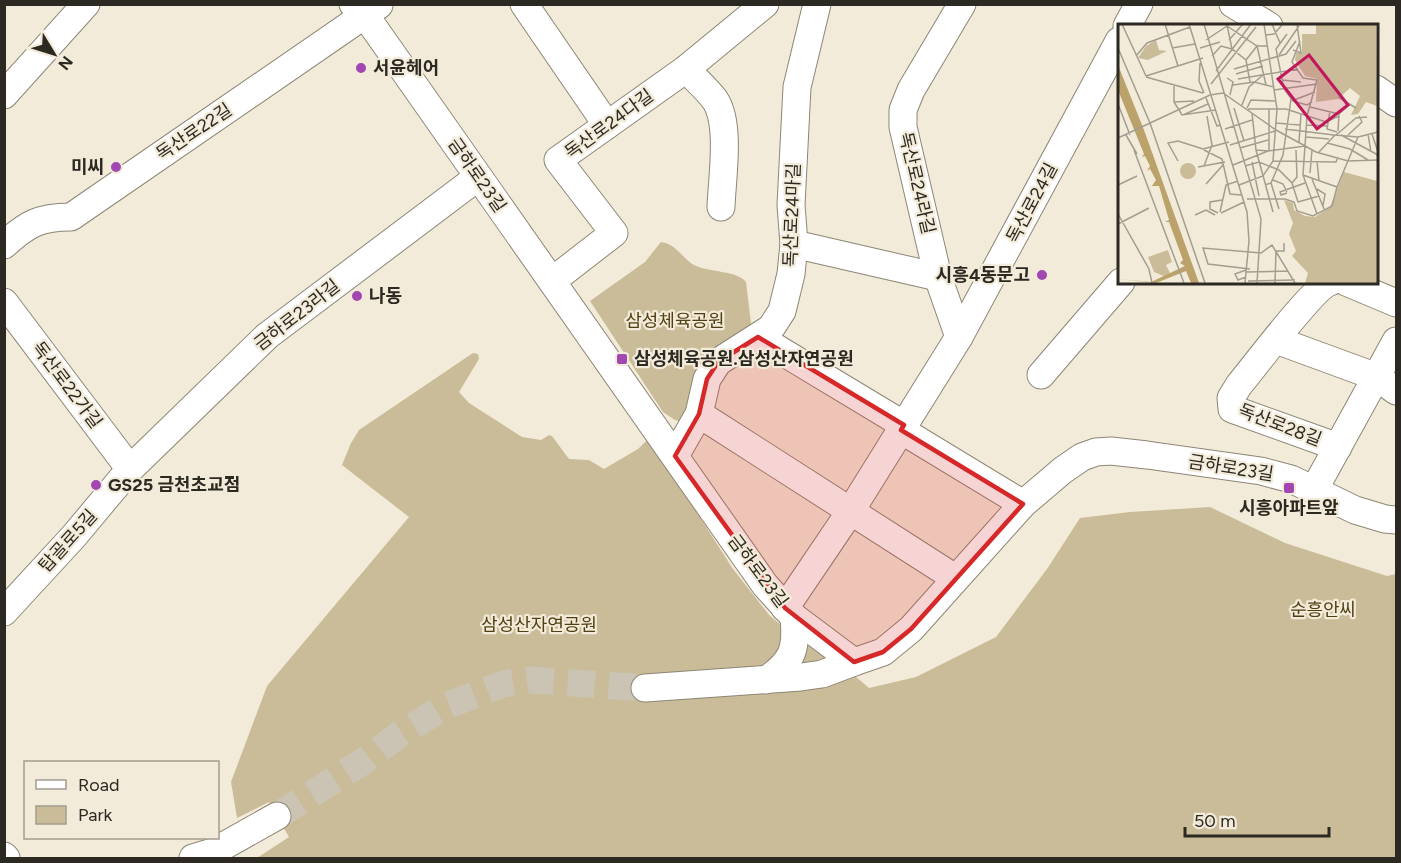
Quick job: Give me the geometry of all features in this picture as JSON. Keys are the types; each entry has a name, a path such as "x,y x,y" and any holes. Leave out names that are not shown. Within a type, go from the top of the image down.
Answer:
{"street":[{"path":"4,95 86,4"},
{"path":"524,4 607,125"},
{"name":"독산로24다길","path":"552,281 614,233 558,160 686,69 765,4"},
{"name":"독산로24마길","path":"675,456 699,414 707,379 718,362 771,328 782,311 791,274 794,244 791,205 797,87 817,4"},
{"name":"독산로24라길","path":"959,338 938,278 903,127 903,110 911,90 962,4"},
{"path":"1129,24 1139,4"},
{"path":"1233,4 1266,24"},
{"name":"금하로23길","path":"366,8 478,177 765,585 789,613 854,662 883,652 911,629 1023,504 1063,470 1096,452 1111,451 1261,471 1291,479 1355,510 1396,520"},
{"name":"독산로22길","path":"4,245 22,229 37,220 71,217 366,8"},
{"name":"독산로24길","path":"789,613 849,512 959,338 1118,43"},
{"path":"686,69 715,101 722,119 724,150 721,207"},
{"path":"1377,91 1396,103"},
{"name":"금하로23라길","path":"130,469 267,336 478,177"},
{"path":"794,244 938,278"},
{"path":"1041,375 1120,284"},
{"name":"독산로28길","path":"1325,284 1312,296 1239,385 1231,398 1232,409 1338,447"},
{"path":"1351,284 1396,303"},
{"name":"독산로22가길","path":"4,302 130,469"},
{"path":"758,338 1023,504"},
{"path":"1276,340 1387,384"},
{"name":"독산로28길","path":"1314,490 1338,447 1387,384 1396,341"},
{"path":"699,414 955,578"},
{"name":"탑골로5길","path":"4,612 74,536 130,469"},
{"path":"766,680 781,669 793,653 796,641 789,613"},
{"path":"645,688 822,674 854,662"},
{"path":"203,855 278,816"}],"highlighted area":[{"path":"758,337 904,425 901,430 1023,504 911,629 883,652 854,662 785,608 675,456 699,414 707,379 718,362"}],"green space":[{"name":"삼성체육공원","path":"661,242 676,249 696,266 737,276 746,282 753,340 682,422 663,412 590,301 645,262"},
{"path":"473,353 478,354 479,359 459,392 469,403 522,437 541,440 549,435 552,436 569,459 589,460 604,469 638,449 649,438 733,569 770,616 803,642 828,653 869,688 916,677 996,637 1047,569 1080,518 1210,507 1285,543 1387,576 1396,574 1396,858 257,858 289,837 269,802 237,818 231,782 267,686 409,517 342,465 351,443 359,430"}],"tunnel":[{"path":"277,816 367,759 401,733 446,706 503,684 530,680 645,688"}],"place":[{"name":"서윤헤어","path":"361,68"},
{"name":"미씨","path":"116,167"},
{"name":"시흥4동문고","path":"1042,275"},
{"name":"나동","path":"357,296"},
{"name":"삼성체육공원.삼성산자연공원","path":"622,359"},
{"name":"GS25 금천초교점","path":"96,485"},
{"name":"시흥아파트앞","path":"1289,488"}],"park label":[{"name":"순흥안씨","path":"1323,610"},
{"name":"삼성산자연공원","path":"539,625"}]}
